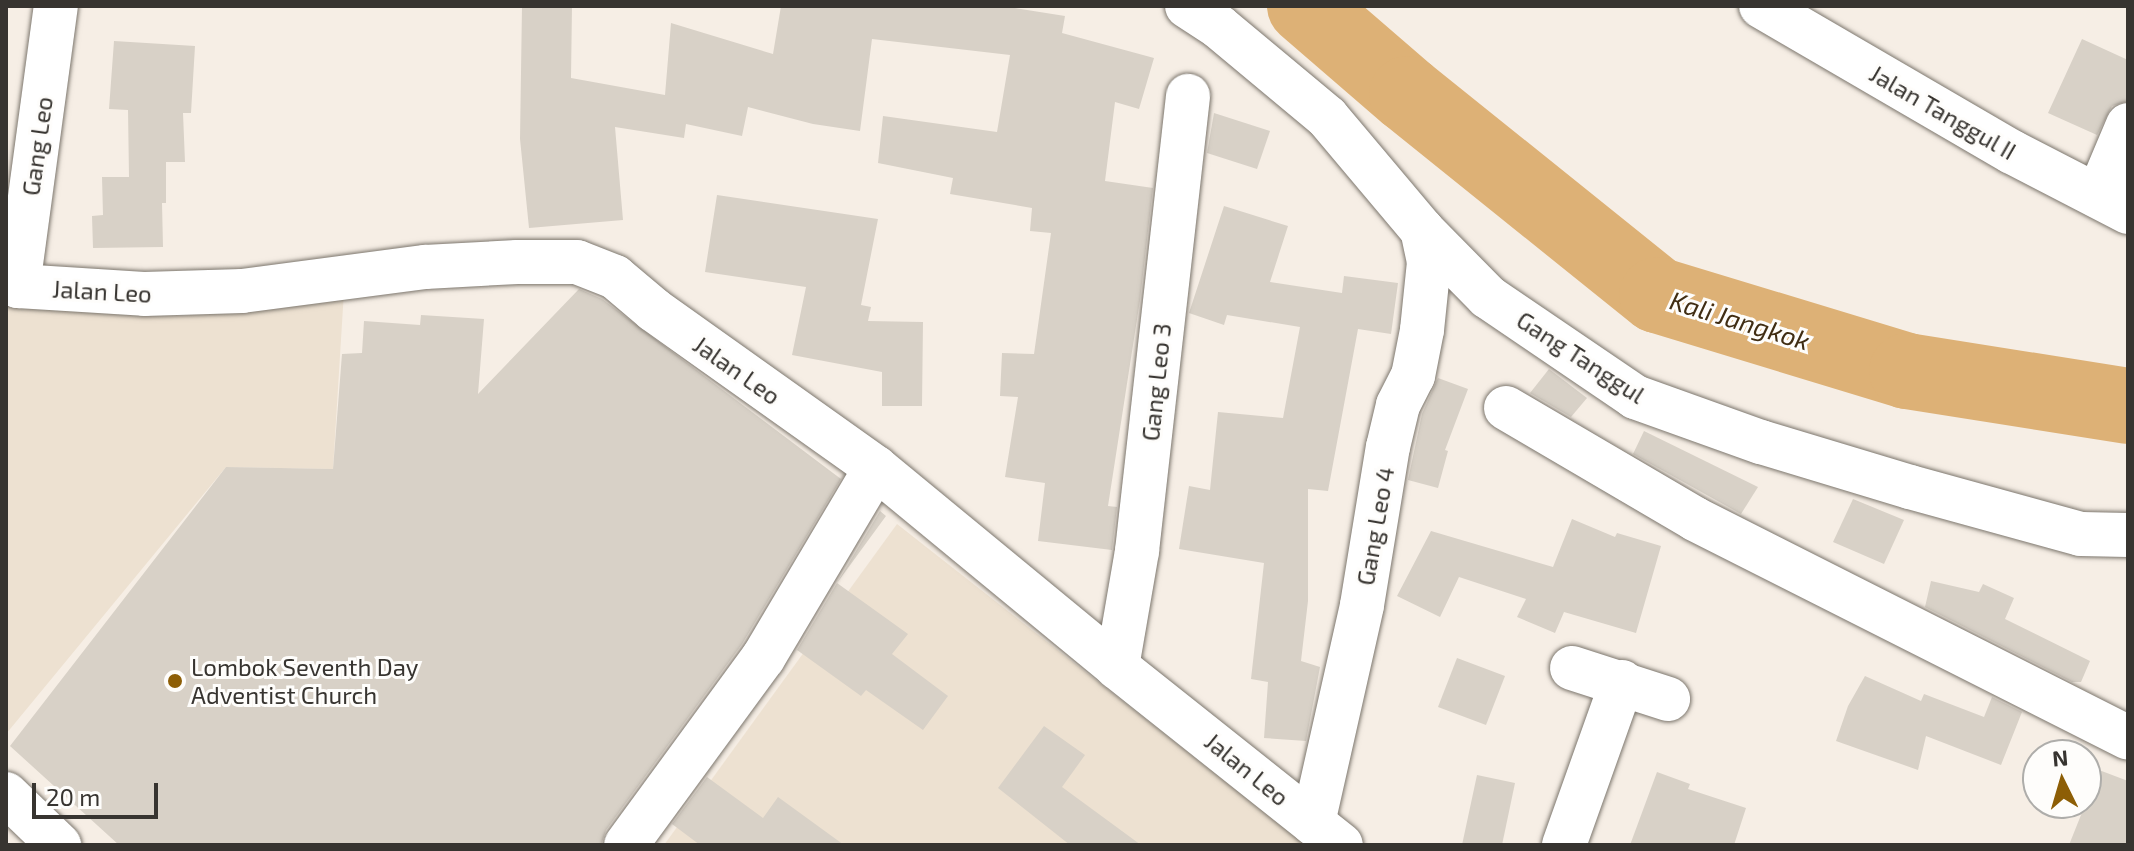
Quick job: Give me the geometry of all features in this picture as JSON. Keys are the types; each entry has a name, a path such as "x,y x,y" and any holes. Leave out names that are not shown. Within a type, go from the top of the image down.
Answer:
{"street":[{"name":"Gang Leo","path":"12,284 56,6"},
{"name":"Gang Tanggul","path":"1187,6 1219,27 1327,117 1422,230 1488,297 1635,397 1761,442 1924,491 2081,534 2128,535"},
{"name":"Jalan Tanggul II","path":"1761,6 1933,107 2113,204"},
{"name":"Gang Leo 3","path":"1117,667 1137,551 1188,96"},
{"path":"2113,204 2128,125"},
{"name":"Gang Leo 4","path":"1327,834 1388,447 1398,405 1413,376 1422,330 1429,262 1422,230"},
{"name":"Jalan Leo","path":"12,284 144,294 242,291 425,267 577,262 615,277 654,310 876,468 1117,667 1327,834"},
{"path":"1506,408 1695,519 2128,738"},
{"path":"626,845 763,658 876,468"},
{"path":"1572,668 1668,699"},
{"path":"1564,845 1622,682"},
{"path":"6,794 59,845"}],"shaded area":[{"path":"344,291 333,469 226,467 6,734 6,297 35,309 185,316"},
{"path":"897,524 1306,845 664,845"}],"building":[{"path":"522,6 572,6 571,78 665,95 671,23 773,54 781,6 1002,6 1065,16 1062,33 1154,58 1139,109 1115,102 1105,181 1153,188 1140,300 1108,506 1117,507 1112,550 1038,541 1045,483 1005,477 1018,397 1000,396 1002,353 1034,354 1051,233 1030,231 1032,208 950,194 953,178 878,163 883,116 997,132 1010,55 872,39 860,131 813,124 748,107 742,136 686,124 684,138 615,127 623,220 529,228 520,139"},
{"path":"2082,39 2128,60 2128,101 2112,106 2097,135 2048,113"},
{"path":"114,41 195,46 191,113 183,113 185,162 166,162 166,203 162,203 163,247 93,248 92,216 103,215 102,177 129,177 128,110 109,109"},
{"path":"1214,113 1270,131 1257,169 1207,153"},
{"path":"717,195 878,219 861,305 871,307 868,321 923,322 922,406 882,406 882,372 792,355 806,287 705,272"},
{"path":"1224,206 1288,226 1270,282 1342,293 1344,276 1398,283 1391,334 1358,329 1328,491 1308,489 1308,601 1301,661 1320,667 1306,741 1264,738 1268,682 1251,679 1264,563 1179,549 1189,486 1210,490 1218,412 1283,418 1300,327 1227,315 1224,325 1189,313"},
{"path":"579,289 602,299 841,479 742,644 606,830 601,845 119,845 10,746 226,467 333,469 342,354 362,353 364,321 420,325 421,315 484,319 478,394"},
{"path":"1549,369 1587,398 1571,417 1530,393"},
{"path":"1438,378 1468,389 1445,450 1448,451 1438,488 1408,480 1422,414"},
{"path":"1644,431 1758,487 1741,514 1633,454"},
{"path":"1853,499 1904,520 1884,564 1833,542"},
{"path":"880,511 886,516 837,583"},
{"path":"1572,519 1615,537 1617,533 1661,546 1636,633 1564,612 1555,633 1517,617 1526,599 1459,577 1440,617 1397,596 1431,531 1553,567"},
{"path":"1931,581 1979,592 1983,584 2014,598 2005,619 2090,661 2081,682 2072,682 1925,607"},
{"path":"837,583 908,634 892,654 948,696 923,730 866,690 861,696 797,650"},
{"path":"1457,658 1505,676 1486,725 1438,707"},
{"path":"1865,676 1921,701 1924,694 1984,717 1992,697 2022,712 2001,765 1926,736 1918,770 1836,741 1848,706"},
{"path":"1044,726 1085,755 1062,787 1141,845 1070,845 998,788"},
{"path":"2102,771 2128,781 2128,845 2069,845 2079,819 2102,819"},
{"path":"1657,772 1690,784 1688,789 1746,808 1734,845 1630,845"},
{"path":"1477,775 1515,783 1502,845 1462,845"},
{"path":"707,777 763,818 778,797 844,845 700,845 672,824"}],"waterway":[{"name":"Kali Jangkok","path":"1305,6 1407,94 1657,295 1907,371 2128,406"}],"place":[{"name":"Lombok Seventh Day Adventist Church","path":"175,681"}]}
